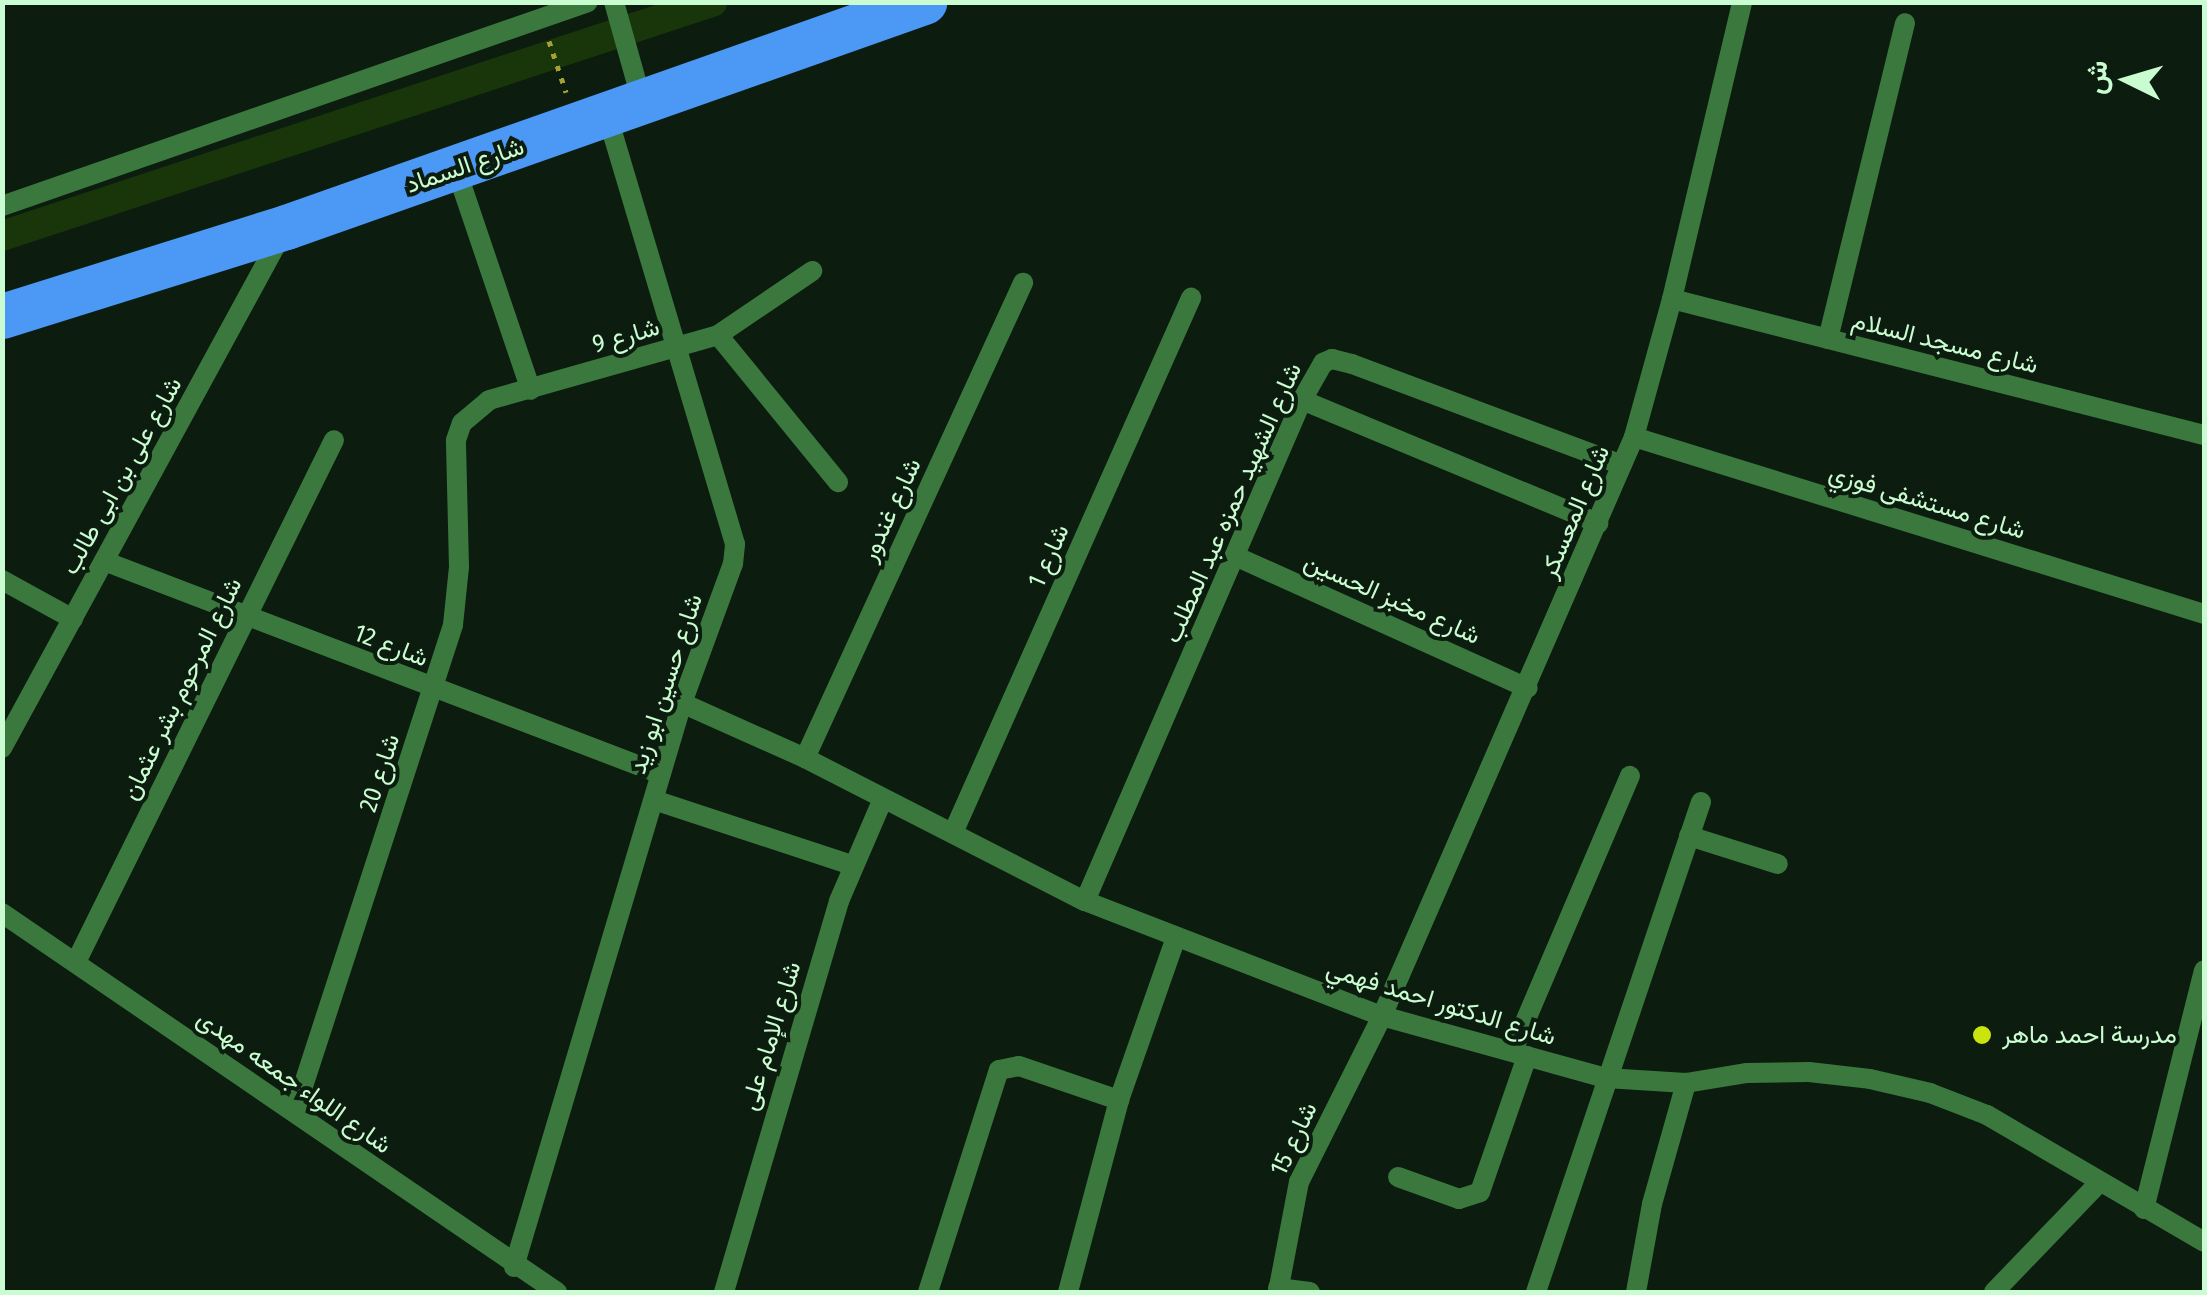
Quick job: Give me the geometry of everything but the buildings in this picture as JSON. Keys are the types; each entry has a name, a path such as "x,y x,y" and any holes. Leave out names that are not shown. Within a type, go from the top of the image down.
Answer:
{"highway":[{"name":"شارع السماد","path":"2,316 286,227 456,169 628,96 924,2"}],"street":[{"path":"2,206 588,2"},
{"name":"شارع المعسكر","path":"1382,1016 1634,437 1672,299 1742,2"},
{"name":"شارع حسين ابو زيد","path":"514,1266 682,703 733,564 735,544 676,348 628,96 616,11"},
{"path":"1828,338 1904,23"},
{"path":"456,169 530,390"},
{"name":"شارع على بن ابى طالب","path":"2,748 286,227"},
{"name":"شارع 9","path":"456,440 471,411 489,400 718,335 812,271"},
{"name":"شارع غندور","path":"805,758 1023,283"},
{"name":"شارع 1","path":"953,833 1191,298"},
{"name":"شارع مسجد السلام","path":"1672,299 2204,435"},
{"path":"718,335 838,482"},
{"name":"شارع الشهيد حمزه عبد المطلب","path":"1085,901 1302,400 1323,362 1332,359 1622,466"},
{"path":"1302,400 1598,523"},
{"name":"شارع مستشفى فوزي","path":"1634,437 2204,614"},
{"name":"شارع المرحوم بشر عثمان","path":"76,962 334,440"},
{"name":"شارع 20","path":"294,1112 453,624 459,567 456,440"},
{"name":"شارع مخبز الحسين","path":"1235,556 1528,688"},
{"name":"شارع 12","path":"104,561 662,774"},
{"path":"2,580 72,619"},
{"name":"شارع الدكتور احمد فهمي","path":"682,703 805,758 1085,901 1382,1016 1606,1078 1686,1083 1747,1074 1809,1072 1870,1079 1930,1093 1988,1115 2098,1184 2204,1242"},
{"path":"1398,1176 1459,1199 1480,1192 1520,1053 1630,776"},
{"name":"شارع الإمام على","path":"724,1292 784,1078 852,865 883,799"},
{"path":"654,800 852,865"},
{"path":"1536,1292 1700,802"},
{"path":"1689,836 1778,864"},
{"name":"شارع اللواء جمعه مهدى","path":"2,913 556,1292"},
{"path":"1068,1292 1119,1100 1176,937"},
{"path":"2144,1210 2204,970"},
{"name":"شارع 15","path":"1278,1290 1298,1182 1382,1016"},
{"path":"928,1292 999,1070 1019,1066 1119,1100"},
{"path":"1636,1292 1652,1204 1686,1083"},
{"path":"1994,1292 2098,1184"},
{"path":"1278,1290 1310,1292"}],"path":[{"path":"546,32 565,90"}],"waterway":[{"path":"2,236 712,2"}],"place":[{"name":"مدرسة احمد ماهر","path":"1982,1035"}]}
